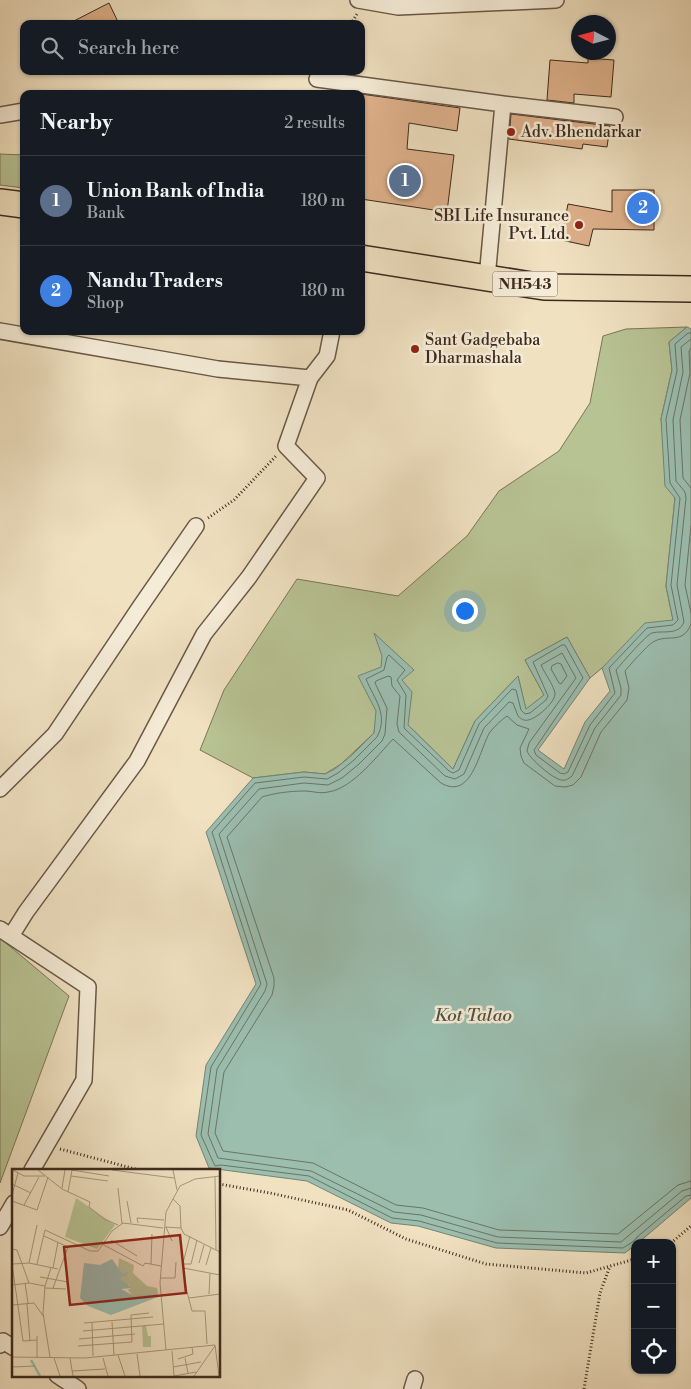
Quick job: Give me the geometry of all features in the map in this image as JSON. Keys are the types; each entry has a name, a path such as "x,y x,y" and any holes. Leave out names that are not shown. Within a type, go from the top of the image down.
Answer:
{"highway":[{"path":"0,202 20,205"},
{"name":"NH543","path":"365,259 544,287 691,289"}],"street":[{"path":"358,0 399,4 556,0"},
{"path":"318,79 615,117"},
{"path":"487,278 503,104"},
{"path":"0,115 20,111"},
{"path":"0,331 20,334"},
{"path":"24,335 218,368 310,378"},
{"path":"33,1169 84,1080 88,987 5,933 26,912 137,761 204,634 249,577 317,478 286,446 310,378 327,356 331,335"},
{"path":"0,789 55,734 196,526"},
{"path":"0,1227 12,1206"},
{"path":"0,1345 3,1340 12,1347"},
{"path":"58,1376 78,1389"}],"path":[{"path":"196,526 234,500 286,446"},
{"path":"47,1145 135,1169"},
{"path":"220,1184 348,1210 406,1240 486,1264 586,1274 631,1260"},
{"path":"676,1239 691,1226"},
{"path":"584,1389 600,1293 610,1266"}],"shaded area":[{"path":"0,154 20,155 20,188 0,185"},
{"path":"687,327 669,342 672,370 661,419 675,498 666,586 673,620 590,678 567,637 525,660 544,695 526,710 518,676 475,721 453,769 408,725 377,711 374,733 341,764 325,774 304,772 253,778 200,750 224,690 297,579 398,596 467,536 499,491 559,451 590,403 603,336 626,329"},
{"path":"0,938 69,996 0,1183"}],"water":[{"name":"Kot Talao","path":"687,327 691,329 691,1198 643,1239 631,1239 631,1248 625,1253 496,1248 418,1226 391,1223 307,1181 209,1168 196,1136 206,1065 256,984 206,832 253,778 304,772 325,774 335,769 351,756 374,733 376,711 358,676 381,667 382,656 374,633 414,670 402,680 412,692 408,725 453,769 475,721 518,676 526,709 544,695 525,660 567,637 590,678 538,750 564,769 585,722 610,691 602,668 645,623 673,620 666,586 675,498 665,486 661,419 672,370 669,342"}],"building":[{"path":"109,3 117,20 76,20"},
{"path":"550,60 588,63 588,60 614,60 611,97 574,94 574,103 547,100"},
{"path":"365,95 460,108 457,131 409,123 407,149 454,155 447,212 365,200"},
{"path":"511,114 610,126 607,147 583,144 582,149 509,139"},
{"path":"612,190 654,190 654,230 593,229 589,246 561,240 568,204 612,212"}],"place":[{"name":"Adv. Bhendarkar","path":"511,132"},
{"name":"Union Bank of India","path":"405,181"},
{"name":"Nandu Traders","path":"643,208"},
{"name":"SBI Life Insurance Pvt. Ltd.","path":"579,225"},
{"name":"Sant Gadgebaba Dharmashala","path":"415,349"}]}
